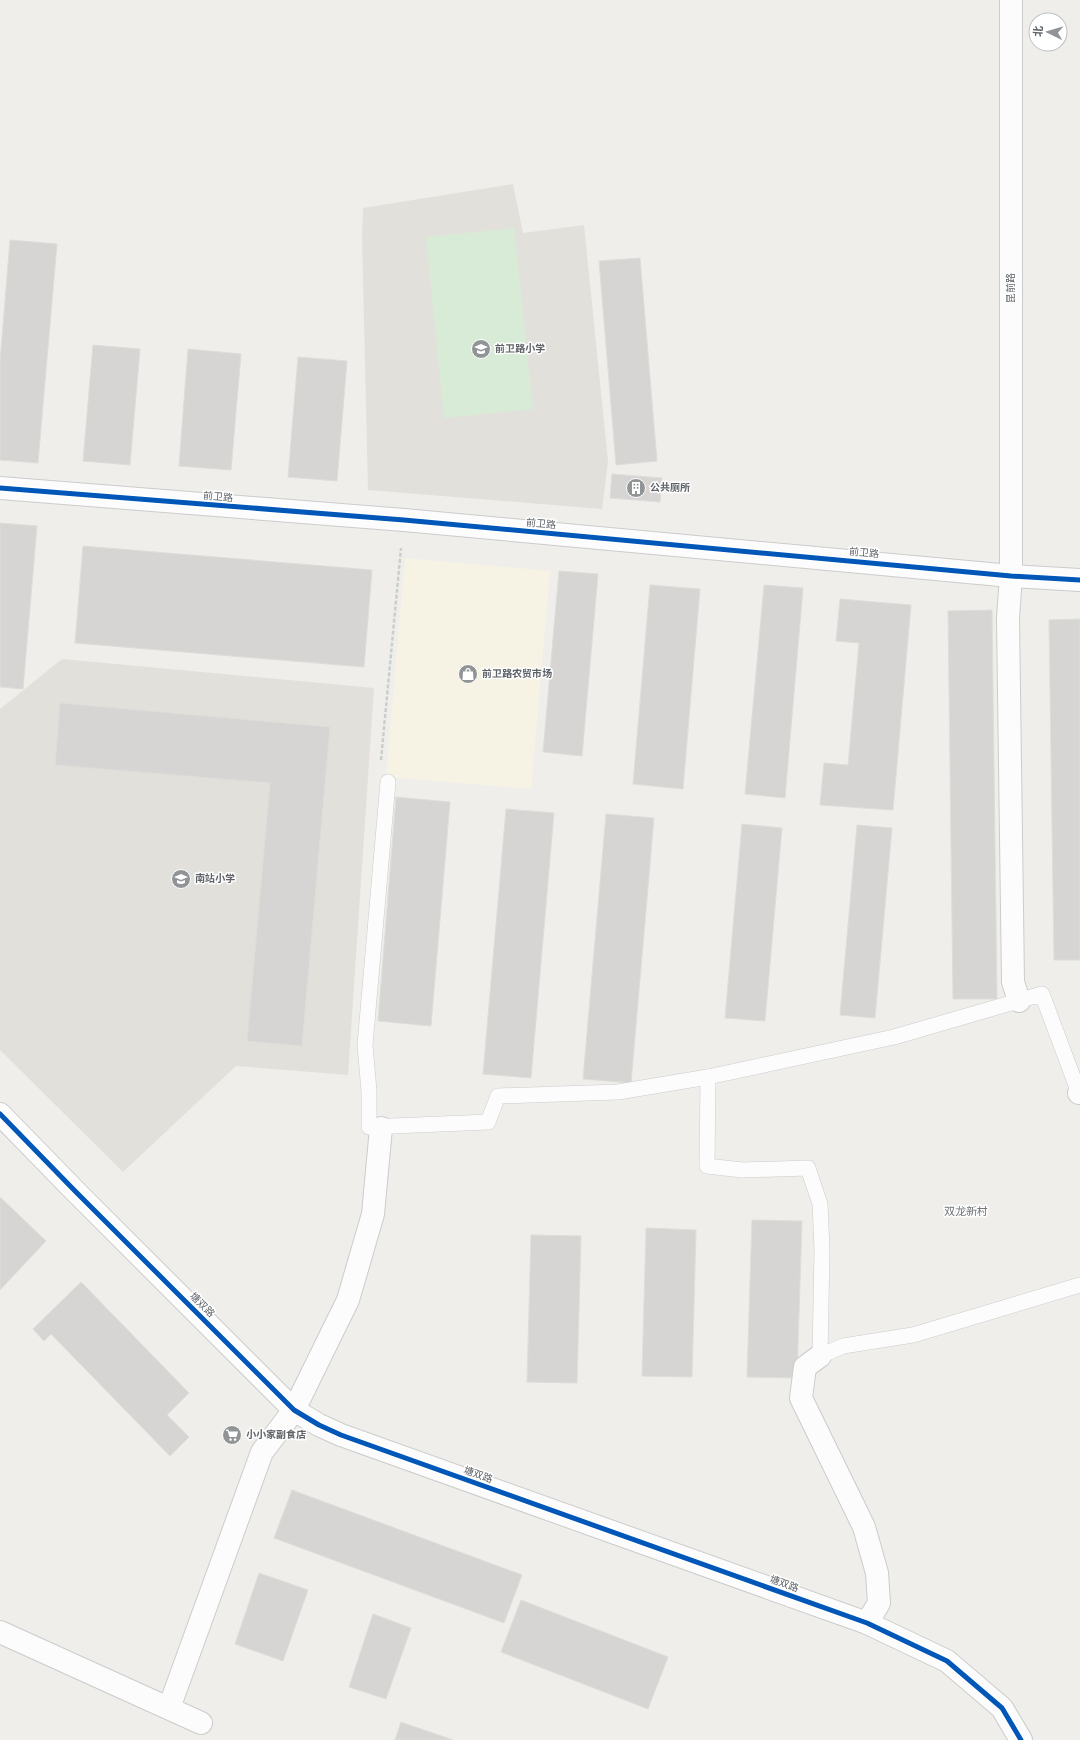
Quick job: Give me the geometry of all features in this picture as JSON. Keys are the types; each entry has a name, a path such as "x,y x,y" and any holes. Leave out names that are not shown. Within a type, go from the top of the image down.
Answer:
{"street":[{"name":"昆前路","path":"1011,0 1011,576 1008,618 1012,982 1019,1001"},
{"name":"前卫路","path":"0,488 404,520 1011,576 1080,580"},
{"name":"塘双路","path":"0,1114 294,1410 319,1426 341,1436 867,1623 947,1661 1002,1708 1021,1740"},
{"path":"170,1708 262,1452 294,1410 348,1300 373,1214 380,1128"},
{"path":"820,1356 805,1367 801,1398 864,1527 877,1573 879,1603 867,1623"},
{"path":"0,1632 201,1723"}],"lane":[{"path":"388,782 365,1045 369,1091 369,1127 380,1128 488,1122 498,1096 618,1092 708,1077 894,1037 1042,994 1079,1093"},
{"path":"708,1077 707,1166 742,1170 808,1168 820,1204 822,1250 820,1356 843,1346 913,1335 1080,1285"}],"path":[{"path":"388,782 379,781 404,520"}],"shaded area":[{"name":"前卫路小学","path":"513,184 523,233 584,225 608,461 602,509 368,490 362,237 363,208"},
{"name":"前卫路农贸市场","path":"405,558 550,571 531,789 386,777"},
{"name":"南站小学","path":"62,659 374,688 348,1075 236,1066 123,1172 0,1050 0,709"}],"green space":[{"path":"514,228 533,409 444,418 426,237"}],"building":[{"path":"10,240 57,244 38,463 0,460 0,362"},
{"path":"640,258 657,461 616,465 599,261"},
{"path":"93,345 140,349 130,465 83,461"},
{"path":"188,349 241,354 231,470 179,466"},
{"path":"298,357 347,361 337,481 288,477"},
{"name":"公共厕所","path":"612,474 662,478 660,502 610,498"},
{"path":"0,523 37,526 23,689 0,687"},
{"path":"83,546 372,570 364,667 75,643"},
{"path":"559,571 598,574 582,756 543,752"},
{"path":"650,585 700,589 683,789 633,784"},
{"path":"764,585 803,588 785,798 745,794"},
{"path":"840,599 911,605 893,810 820,805 824,763 848,765 859,643 836,641"},
{"path":"992,610 997,999 953,999 948,611"},
{"path":"1080,619 1080,960 1054,960 1049,620"},
{"path":"60,703 330,727 302,1046 247,1041 270,783 55,765"},
{"path":"396,797 450,802 431,1026 378,1021"},
{"path":"506,809 554,813 531,1078 483,1074"},
{"path":"606,814 654,818 631,1083 583,1079"},
{"path":"742,824 782,828 765,1021 725,1018"},
{"path":"857,825 892,828 875,1018 840,1015"},
{"path":"0,1197 46,1241 0,1290"},
{"path":"752,1220 802,1221 797,1378 747,1377"},
{"path":"646,1228 696,1230 692,1377 642,1376"},
{"path":"531,1235 581,1236 577,1383 527,1382"},
{"path":"81,1282 189,1393 167,1415 189,1437 170,1456 51,1334 44,1341 33,1329"},
{"path":"292,1490 522,1575 504,1623 274,1538"},
{"path":"259,1573 308,1590 283,1661 235,1644"},
{"path":"521,1600 668,1657 648,1709 501,1652"},
{"path":"373,1614 411,1628 386,1699 349,1687"},
{"path":"401,1722 453,1740 395,1740"}],"cycle path":[{"path":"0,488 404,520 1011,576 1080,580"},
{"path":"0,1114 294,1410 319,1425 341,1435 867,1623 947,1661 1002,1708 1021,1740"}],"place":[{"name":"前卫路小学","path":"481,349"},
{"name":"公共厕所","path":"636,488"},
{"name":"前卫路农贸市场","path":"468,674"},
{"name":"南站小学","path":"181,879"},
{"name":"小小家副食店","path":"232,1435"}],"district":[{"name":"双龙新村","path":"966,1211"}]}
